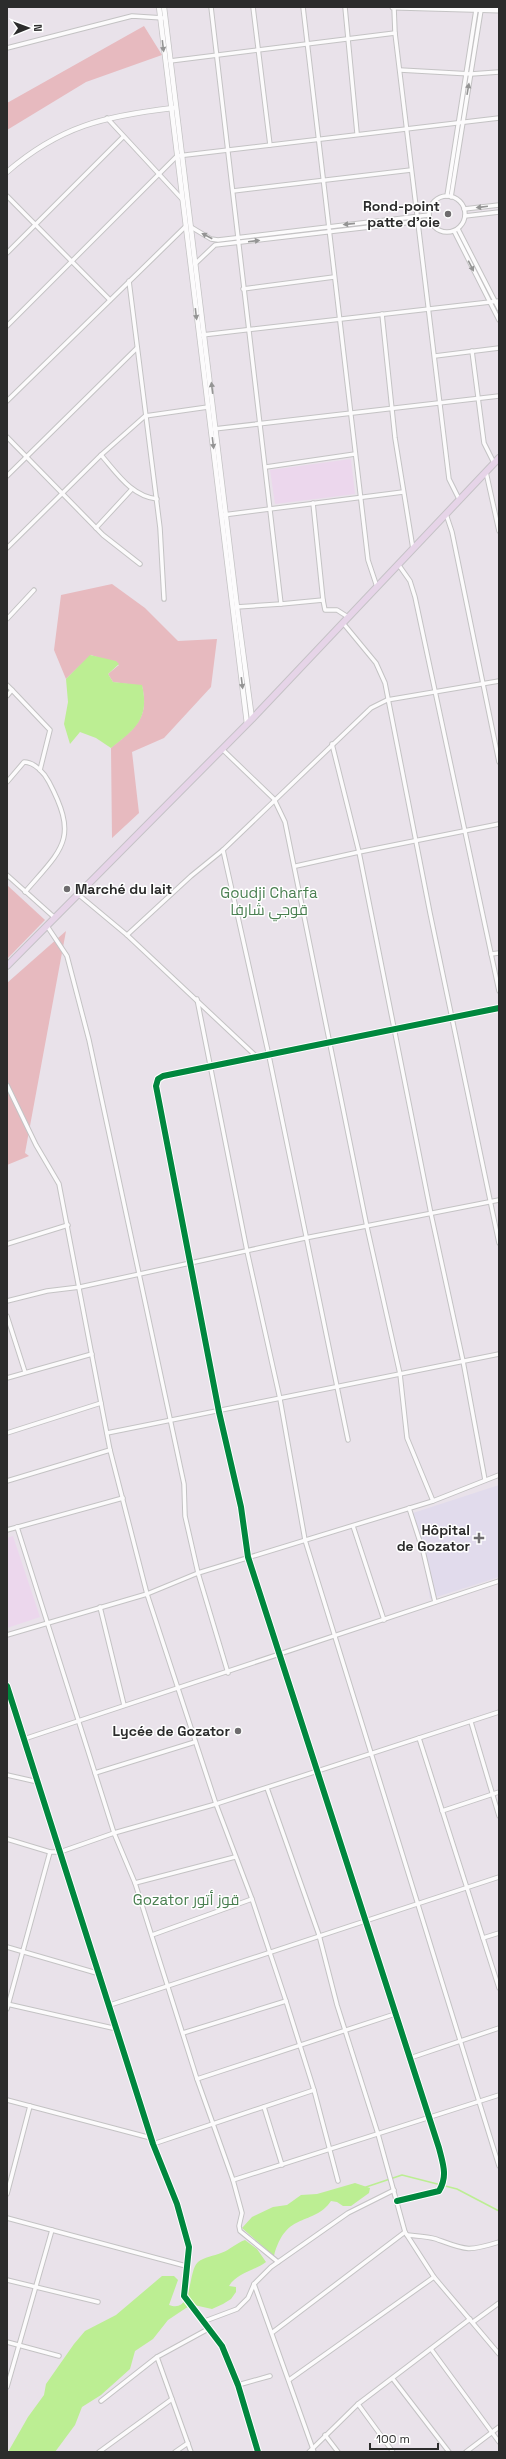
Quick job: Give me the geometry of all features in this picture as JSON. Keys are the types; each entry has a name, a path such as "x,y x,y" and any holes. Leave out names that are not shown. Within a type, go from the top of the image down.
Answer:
{"highway":[{"path":"7,966 250,721 499,458"}],"main road":[{"path":"394,7 478,10 495,9"}],"street":[{"path":"159,7 168,62"},
{"path":"164,7 173,108 202,335 217,429 223,515"},
{"path":"211,7 281,604"},
{"path":"253,7 270,145"},
{"path":"303,7 317,139 368,560 377,587"},
{"path":"345,7 357,133"},
{"path":"394,7 395,33 406,128 441,402 449,479 459,499"},
{"path":"449,197 460,123 465,73 478,10"},
{"path":"460,123 470,74 478,10"},
{"path":"7,48 132,16 166,18"},
{"path":"168,62 395,33"},
{"path":"400,70 470,74 499,72"},
{"path":"7,172 48,141 70,130 106,118 173,108"},
{"path":"106,118 182,199"},
{"path":"7,326 158,174 180,156 357,133 499,118"},
{"path":"7,253 123,136"},
{"path":"180,156 182,199 189,226 195,264 208,407 250,721"},
{"path":"233,191 411,170"},
{"path":"7,196 34,225 110,300"},
{"path":"449,197 459,201 464,209 465,216 456,230 442,232 437,229 430,217 432,204 436,200 449,197"},
{"path":"464,209 499,205"},
{"path":"465,216 499,212"},
{"path":"195,264 215,245 328,232 430,217"},
{"path":"189,226 211,239 328,226 417,219"},
{"path":"7,401 129,281 189,226"},
{"path":"456,230 497,301 499,309"},
{"path":"456,230 499,320"},
{"path":"243,289 334,277"},
{"path":"129,281 145,416 157,499 164,599"},
{"path":"202,335 497,301"},
{"path":"382,314 403,492 413,549"},
{"path":"7,476 137,348"},
{"path":"435,356 499,348"},
{"path":"472,351 484,444 494,463"},
{"path":"211,430 478,397 499,396"},
{"path":"7,548 101,455 145,416 208,407"},
{"path":"7,437 96,528 140,564"},
{"path":"266,467 355,454"},
{"path":"101,455 132,490 141,496 157,499"},
{"path":"486,471 499,531"},
{"path":"96,528 132,490"},
{"path":"223,515 403,492"},
{"path":"313,503 325,610 337,610 348,617"},
{"path":"446,513 452,532 499,762"},
{"path":"398,564 410,581 415,597 499,990"},
{"path":"7,619 34,590"},
{"path":"235,608 323,600"},
{"path":"343,623 376,664 385,683 387,700 451,1018 499,1243"},
{"path":"127,935 190,876 223,850 371,708 387,700 436,693 499,681"},
{"path":"7,685 50,730 40,770"},
{"path":"7,696 12,690"},
{"path":"332,744 359,852 431,1214 464,1361 485,1480"},
{"path":"222,749 274,800 285,822 296,866 367,1227 400,1374 408,1438 433,1500"},
{"path":"7,782 24,762 31,763 48,779 62,806 66,831 57,854 26,892"},
{"path":"296,866 499,824"},
{"path":"223,850 269,1056 305,1238 348,1440"},
{"path":"7,875 55,918"},
{"path":"79,895 127,935 197,999 258,1058"},
{"path":"47,926 64,950 74,981 101,1093 138,1275 184,1484 185,1516 198,1573 228,1673"},
{"path":"491,954 499,953"},
{"path":"197,999 247,1251 280,1399 305,1540 416,1905 480,2101 499,2166"},
{"path":"397,2201 439,2191 445,2181 439,2148 281,1655 248,1557 241,1507 219,1412 156,1086 158,1079 163,1076 210,1068 499,1008"},
{"path":"7,1085 36,1145 59,1184 80,1287 110,1450 147,1594 234,1857 252,1899 286,2001 314,2090 338,2181"},
{"path":"7,1300 47,1291 80,1287 305,1238 499,1200"},
{"path":"7,1244 68,1225"},
{"path":"7,1316 25,1372"},
{"path":"7,1378 92,1354"},
{"path":"107,1433 170,1422 499,1354"},
{"path":"7,1433 101,1403"},
{"path":"7,1481 110,1450"},
{"path":"7,1635 47,1622 147,1594 198,1573 409,1508 499,1475"},
{"path":"7,1530 123,1498"},
{"path":"409,1508 423,1551 435,1602"},
{"path":"353,1526 384,1620"},
{"path":"17,1527 114,1833 135,1883 197,2079 233,2180 242,2213 239,2226 240,2231 278,2262"},
{"path":"24,1739 124,1705 228,1673 333,1636 499,1581"},
{"path":"100,1607 124,1705"},
{"path":"7,1686 110,2004 151,2138 177,2204 189,2248 184,2296 210,2328 222,2346 238,2385 258,2452"},
{"path":"7,1839 50,1852 60,1852 114,1833 267,1788 499,1712"},
{"path":"470,1722 491,1795 499,1816"},
{"path":"419,1738 499,1988"},
{"path":"95,1773 195,1742"},
{"path":"7,1775 38,1782"},
{"path":"267,1788 319,1935 344,2030 378,2134 406,2233 434,2277 499,2354"},
{"path":"442,1811 499,1792"},
{"path":"7,2009 50,1852"},
{"path":"135,1883 234,1857"},
{"path":"110,2004 499,1877"},
{"path":"152,1935 252,1899"},
{"path":"483,1938 499,1933"},
{"path":"7,1947 100,1974"},
{"path":"183,2034 286,2001"},
{"path":"8,2004 117,2029"},
{"path":"197,2079 299,2044 395,2014"},
{"path":"410,2058 499,2028"},
{"path":"153,2144 314,2090"},
{"path":"233,2180 499,2095"},
{"path":"7,2100 151,2138"},
{"path":"7,2194 30,2106"},
{"path":"264,2107 282,2164"},
{"path":"205,2322 237,2309 248,2298 254,2284 278,2262 348,2213 394,2190"},
{"path":"7,2218 186,2266"},
{"path":"7,2387 52,2230"},
{"path":"273,2332 406,2233 435,2239 457,2249 470,2250 499,2242"},
{"path":"289,2380 434,2277"},
{"path":"7,2280 98,2302"},
{"path":"254,2284 273,2332 313,2450"},
{"path":"309,2452 313,2450 325,2435 358,2404 471,2320 499,2303"},
{"path":"100,2401 157,2357 210,2328"},
{"path":"7,2342 59,2356"},
{"path":"431,2349 499,2442"},
{"path":"157,2357 191,2452"},
{"path":"238,2385 270,2376"},
{"path":"393,2379 449,2452"},
{"path":"99,2452 172,2399"},
{"path":"358,2404 393,2452"},
{"path":"466,2452 499,2427"},
{"path":"325,2435 338,2452"},
{"path":"175,2452 188,2443"}],"shaded area":[{"path":"144,26 162,55 86,82 7,130 7,103"},
{"path":"351,459 355,494 275,504 270,470"},
{"path":"112,584 145,608 178,641 217,639 211,687 164,738 132,752 139,813 112,838 111,748 133,729 142,715 144,697 142,686 113,682 108,674 119,665 91,655 66,679 54,650 61,595"},
{"path":"90,655 116,661 119,664 108,674 113,682 142,685 144,707 142,715 133,729 111,748 96,738 80,732 70,744 64,724 68,702 66,679"},
{"path":"7,885 45,920 7,959"},
{"path":"66,931 25,1153 29,1156 7,1165 7,983"},
{"path":"499,1485 499,1577 430,1599 423,1551 413,1513"},
{"path":"13,1536 40,1617 7,1628 7,1538"},
{"path":"355,2183 370,2188 369,2193 351,2206 343,2206 337,2202 331,2201 324,2209 293,2225 285,2232 279,2241 274,2256 242,2228 252,2217 273,2207 287,2205 301,2195 317,2194"},
{"path":"245,2240 257,2249 266,2262 241,2275 232,2282 229,2286 236,2287 236,2292 231,2299 212,2309 194,2305 186,2308 168,2320 153,2339 135,2351 130,2369 101,2395 82,2407 75,2425 55,2452 8,2452 28,2417 44,2395 46,2384 85,2331 116,2315 162,2276 174,2276 178,2280 169,2305 177,2306 183,2303 189,2291 192,2274 198,2262 224,2252"}],"waterway":[{"path":"366,2187 402,2175 457,2189 499,2211"}],"cycle path":[{"path":"397,2201 439,2191 442,2186 444,2175 443,2165 439,2148 248,1557 241,1507 219,1412 156,1086 158,1079 163,1076 499,1008"},
{"path":"7,1686 153,2144 177,2204 189,2247 184,2296 222,2346 238,2385 258,2452"}],"place":[{"name":"Rond-point patte d'oie","path":"448,214"},
{"name":"Marché du lait","path":"67,889"},
{"name":"Hôpital de Gozator","path":"479,1538"},
{"name":"Lycée de Gozator","path":"238,1731"}],"district":[{"name":"Goudji Charfa قوجي شارفا","path":"269,900"},
{"name":"Gozator قوز أتور","path":"186,1899"}]}
